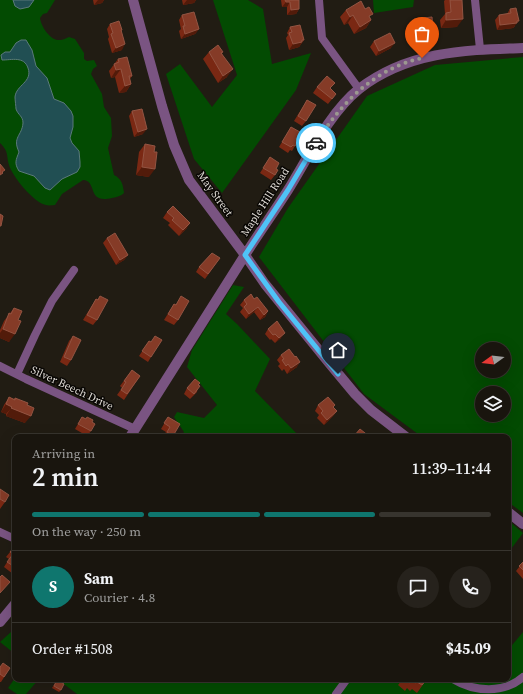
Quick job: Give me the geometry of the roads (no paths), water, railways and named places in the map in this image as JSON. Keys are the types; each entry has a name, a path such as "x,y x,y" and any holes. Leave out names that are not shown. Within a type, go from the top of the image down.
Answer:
{"street":[{"name":"May Street","path":"133,0 162,106 174,145 185,173 282,306 355,394 371,410 402,434"},
{"path":"319,0 322,38 359,90"},
{"path":"475,0 480,49"},
{"name":"Maple Hill Road","path":"133,433 322,134 340,109 359,90 384,74 410,61 446,53 480,49 523,48"},
{"path":"17,374 52,301 74,270"},
{"name":"Silver Beech Drive","path":"0,366 133,433"},
{"path":"511,514 523,524"},
{"path":"0,532 12,538"},
{"path":"0,622 12,608"},
{"path":"459,682 472,689 493,691 511,686 523,677"},
{"path":"336,694 345,682"}],"water":[{"path":"13,0 34,0 29,7 20,9 15,6"},
{"path":"21,40 26,40 32,50 36,66 47,78 54,99 64,103 71,111 73,116 73,127 70,138 72,143 79,151 80,167 77,172 62,179 50,190 45,188 34,176 19,171 16,164 16,159 19,152 17,140 23,123 16,109 15,97 18,89 26,80 29,73 26,64 21,60 2,60 1,55 5,52 10,52 16,43"}]}
